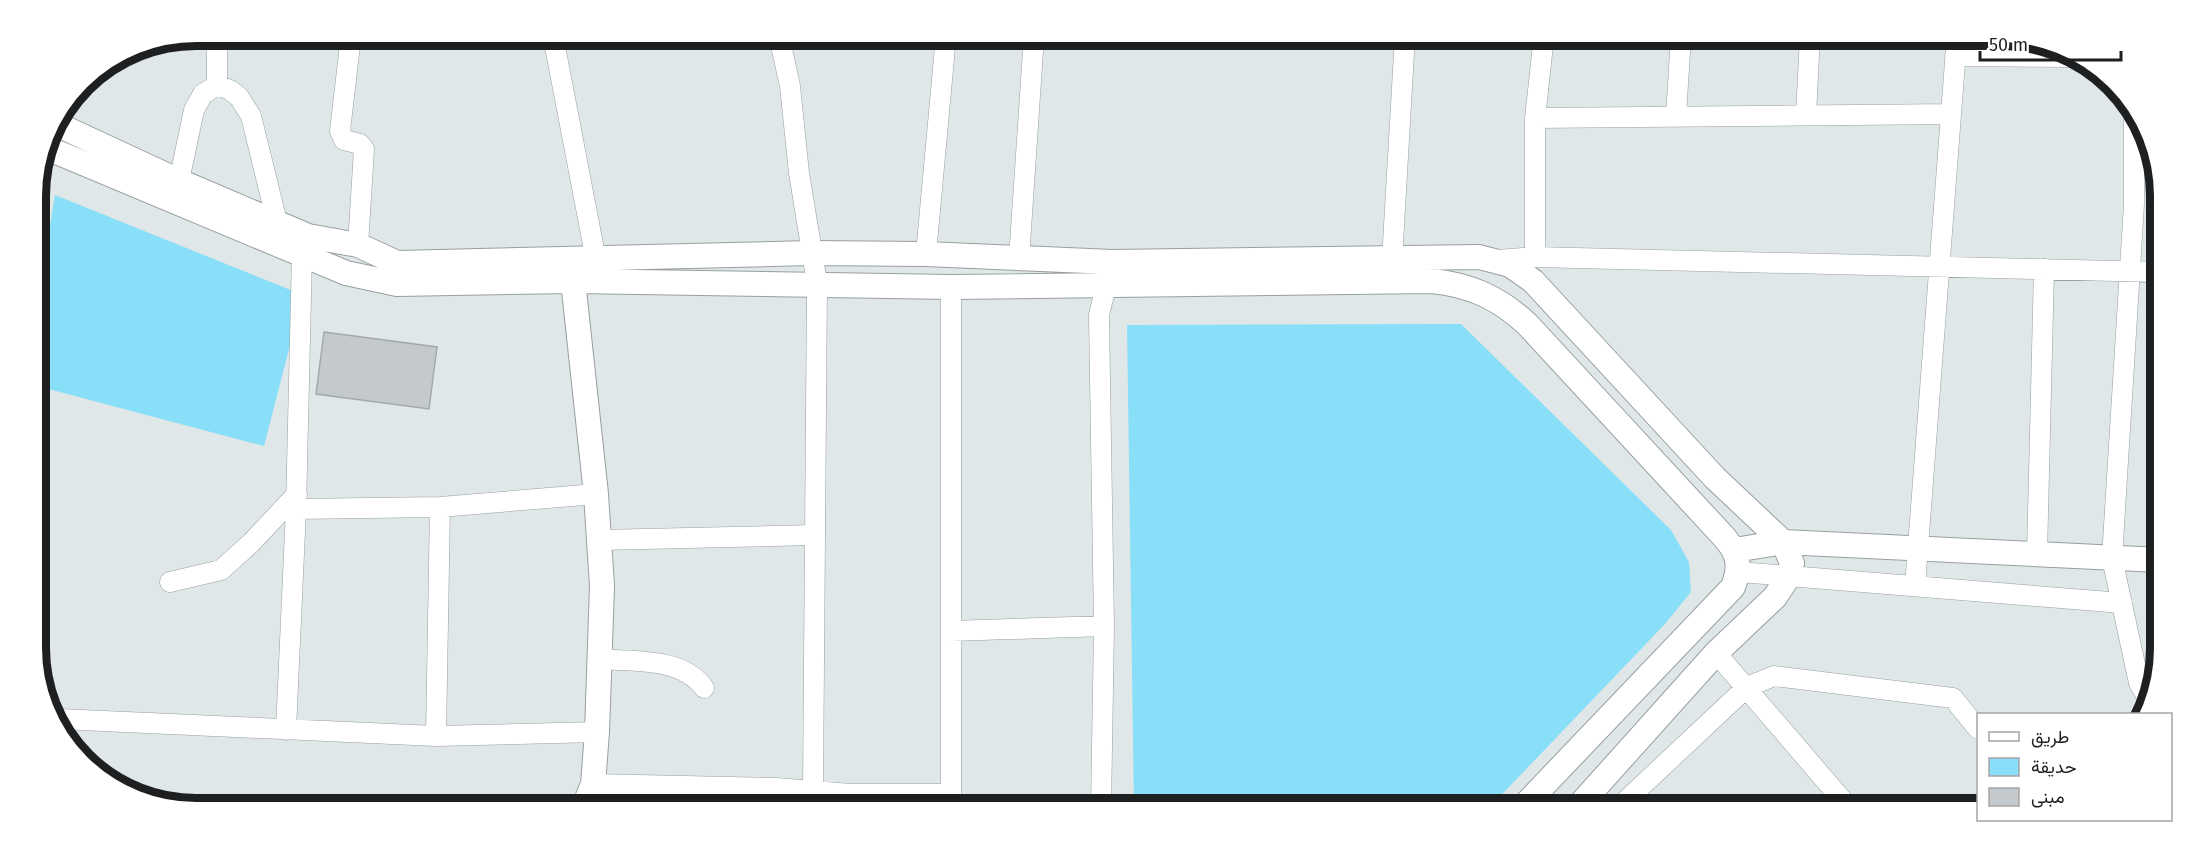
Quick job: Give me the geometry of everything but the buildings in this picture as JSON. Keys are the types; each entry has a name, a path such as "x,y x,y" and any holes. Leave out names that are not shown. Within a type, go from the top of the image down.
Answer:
{"main road":[{"path":"64,127 179,181 308,236 358,245 397,263 810,254 926,254 1112,262 1392,260 1479,257 1497,260 1522,272 1533,281 1715,478 1783,542 1791,556 1789,576 1767,606 1716,653 1585,798"},
{"path":"54,151 346,273 397,284 573,281 817,283 951,287 1432,281 1474,289 1512,310 1527,324 1737,561"},
{"path":"573,281 600,540 602,632 597,732 592,784 587,798"},
{"path":"1737,561 1783,542 2150,560"},
{"path":"1532,798 1733,587 1737,561"},
{"path":"592,784 595,798"}],"street":[{"path":"217,46 217,85"},
{"path":"350,46 340,131 344,140 360,144 364,149 358,245"},
{"path":"555,46 596,260"},
{"path":"780,46 790,86 810,254 817,283 813,790"},
{"path":"926,254 945,46"},
{"path":"1019,259 1033,46"},
{"path":"1392,260 1404,46"},
{"path":"1535,257 1535,118 1543,46"},
{"path":"1676,116 1681,46"},
{"path":"1806,115 1809,46"},
{"path":"1915,586 1956,46"},
{"path":"1955,56 2054,57"},
{"path":"179,181 194,110 203,94 217,85"},
{"path":"217,85 230,90 238,97 251,116 277,222"},
{"path":"1535,118 1951,114"},
{"path":"2134,131 2134,204 2112,558 2139,683 2143,690"},
{"path":"286,730 296,502 302,254"},
{"path":"1497,260 1535,257 2150,272"},
{"path":"2037,555 2044,269"},
{"path":"1101,798 1104,626 1099,315 1106,286"},
{"path":"951,287 951,798"},
{"path":"170,582 221,570 296,502 440,507 596,494"},
{"path":"436,736 440,507"},
{"path":"600,540 815,536"},
{"path":"1737,561 1789,576 2122,603"},
{"path":"951,631 1104,626"},
{"path":"1716,653 1839,798"},
{"path":"600,659 670,665 696,676 704,688"},
{"path":"1629,798 1747,687 1774,676 1953,698 1977,728"},
{"path":"65,719 436,736 597,732"},
{"path":"592,784 813,790 908,798"}],"green space":[{"path":"55,195 303,295 264,446 47,389 47,245"},
{"path":"1461,324 1671,530 1689,562 1691,592 1665,624 1499,798 1134,798 1127,325"}]}
